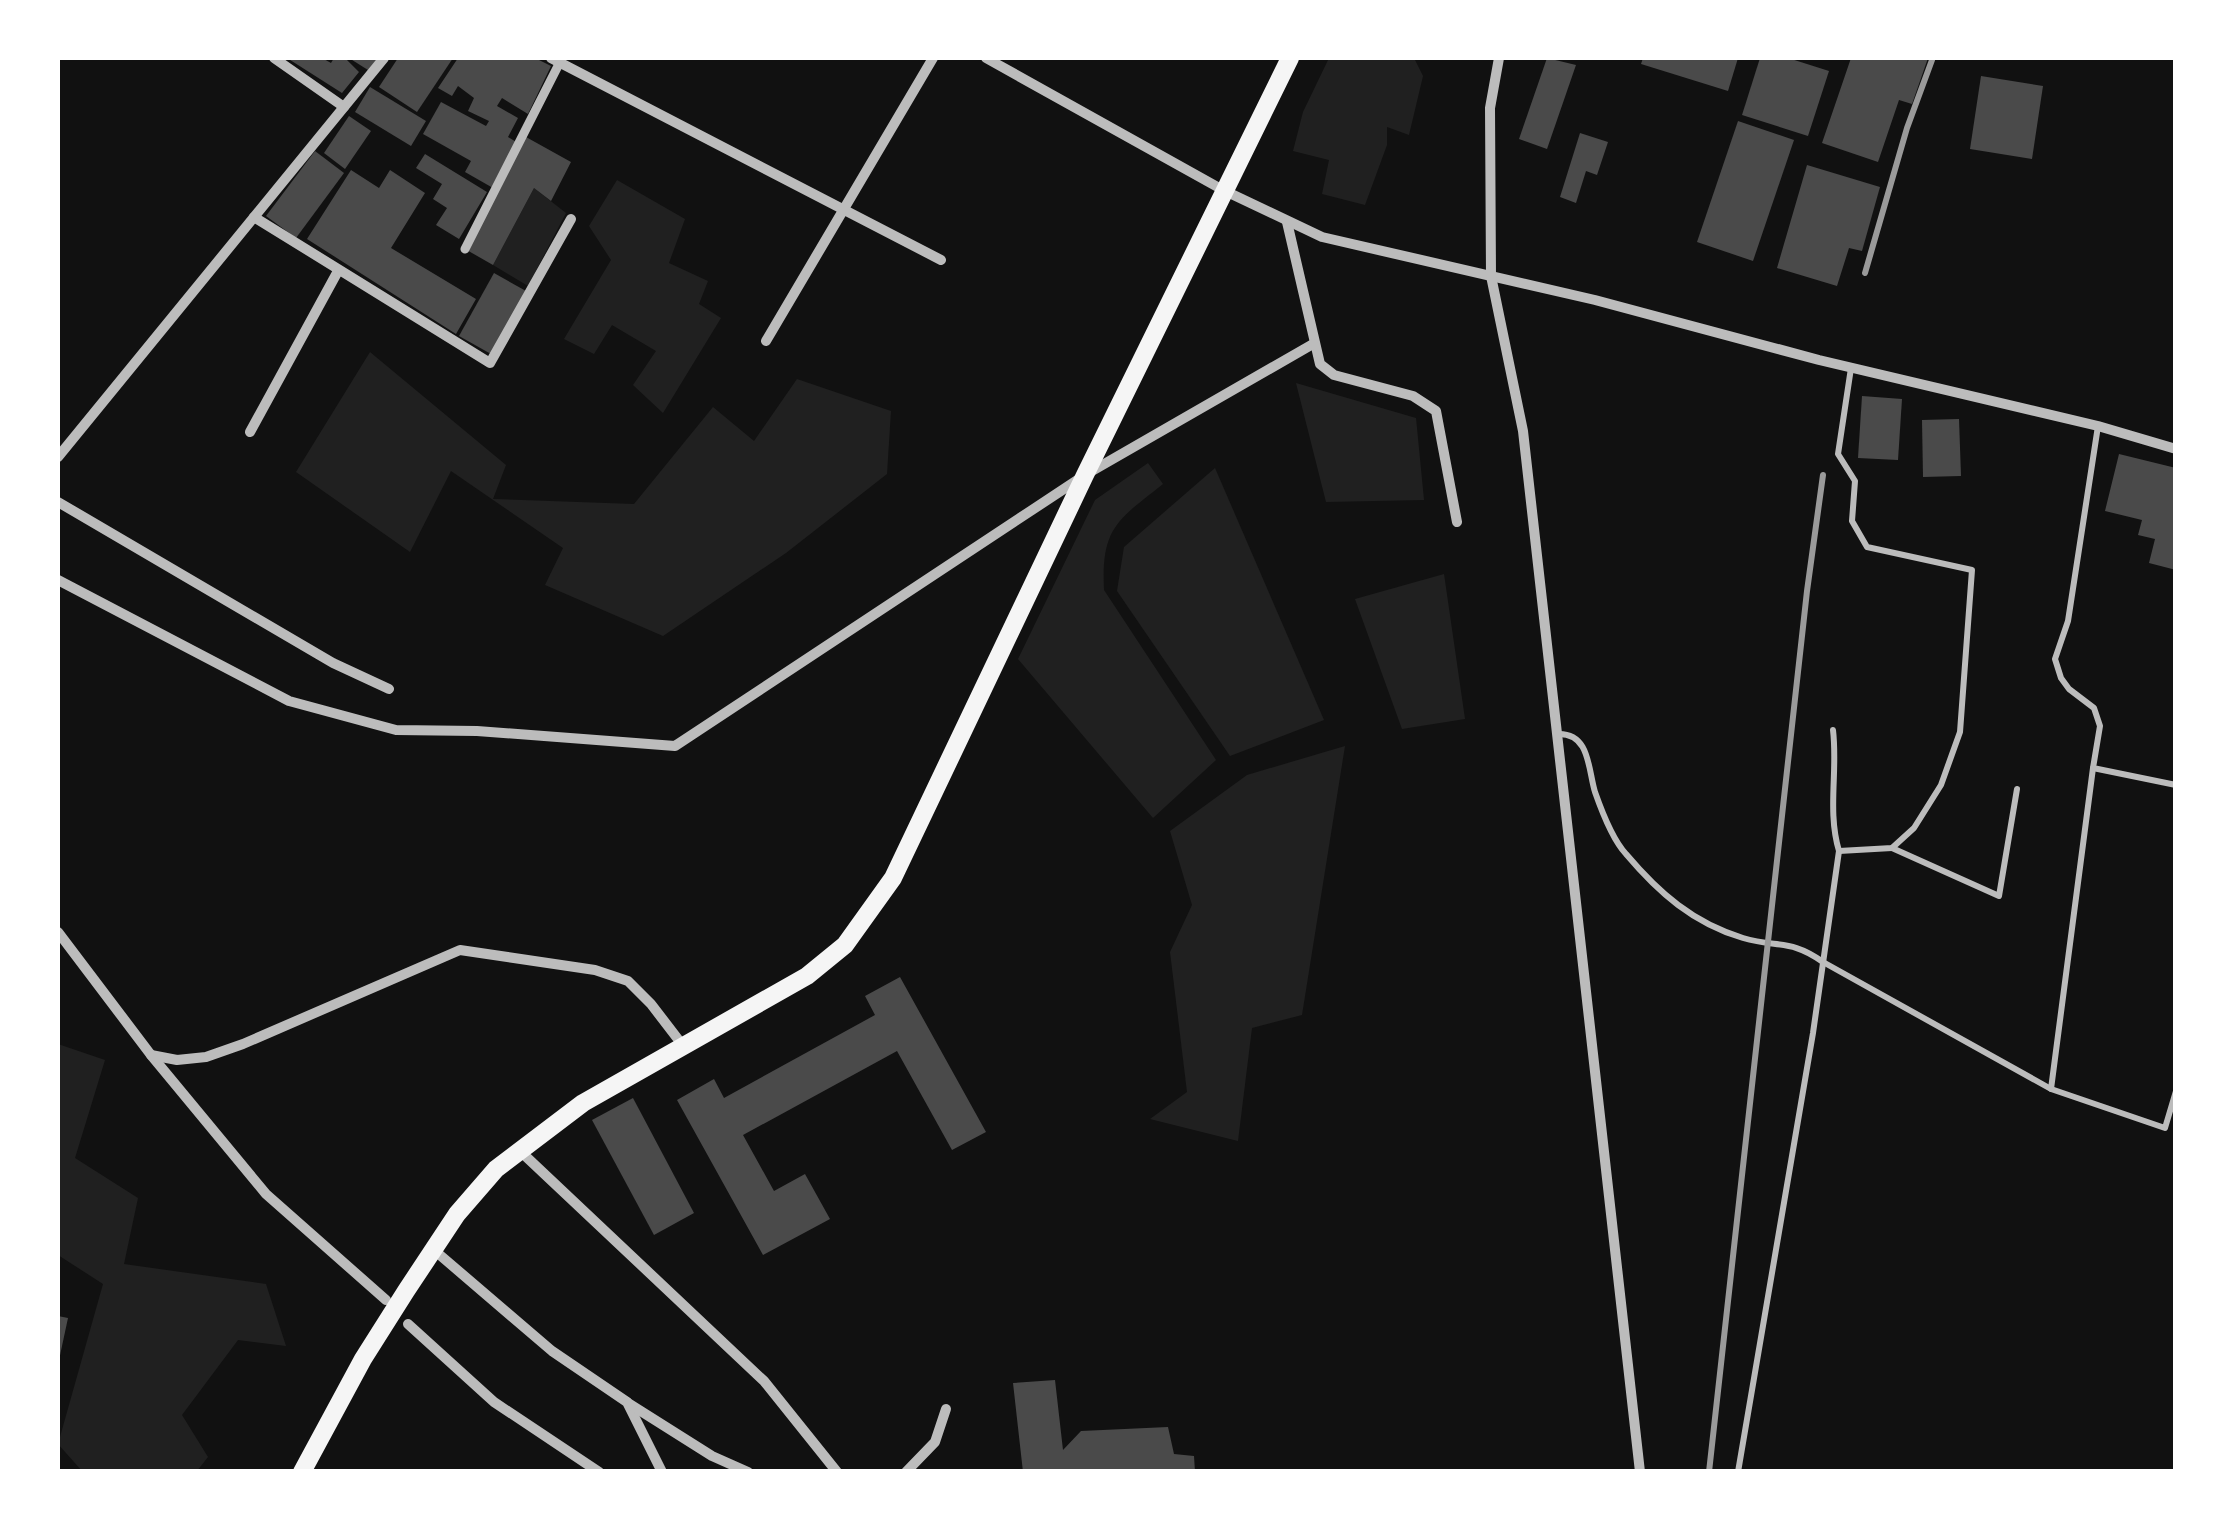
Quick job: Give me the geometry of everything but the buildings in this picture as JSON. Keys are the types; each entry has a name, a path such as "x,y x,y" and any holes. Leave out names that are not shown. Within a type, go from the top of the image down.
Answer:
{"main road":[{"path":"302,1472 363,1359 434,1250 496,1169 582,1103 807,976 845,945 874,910 894,878 1085,475 1290,58"}],"street":[{"path":"274,58 344,107"},
{"path":"58,457 384,58"},
{"path":"766,341 933,58"},
{"path":"986,58 1223,190 1322,238 1595,300 2176,449"},
{"path":"1499,58 1490,108 1490,276 1523,431 1640,1472"},
{"path":"464,249 556,60 941,260"},
{"path":"254,217 490,363 571,220"},
{"path":"1287,222 1320,364 1334,375 1413,396 1436,411 1457,522"},
{"path":"250,432 338,271"},
{"path":"58,580 288,701 342,716 396,730 675,746 1085,475 1313,344"},
{"path":"58,502 333,663 389,688"},
{"path":"58,932 266,1194 386,1300"},
{"path":"152,1055 177,1060 206,1057 460,950 595,970 628,981 652,1004 684,1047"},
{"path":"520,1150 764,1381 836,1472"},
{"path":"434,1250 552,1351 712,1456 748,1472"},
{"path":"408,1324 494,1402 598,1472"},
{"path":"627,1402 662,1472"},
{"path":"906,1472 935,1442 946,1409"}],"lane":[{"path":"1851,367 1838,454 1855,480 1852,520 1866,546 1972,570 1960,732 1941,785 1914,828 1892,848"},
{"path":"2051,1089 2100,726 2094,708 2069,690 2060,678 2055,659 2068,621 2098,426"},
{"path":"1738,1472 1838,850 1831,825 1836,751 1833,730"},
{"path":"1558,734 1568,734 1581,743 1595,791 1619,847 1658,891 1701,923 1746,939 1801,946 2051,1089 2165,1128 2176,1091"},
{"path":"2094,768 2176,785"},
{"path":"1838,850 1892,848 1999,896 2017,789"}],"shaded area":[{"path":"1329,58 1414,58 1423,76 1409,135 1387,127 1387,145 1365,205 1322,194 1329,160 1293,151 1303,112"},
{"path":"617,180 685,219 669,263 708,281 699,304 721,318 663,413 633,385 656,351 612,325 594,354 564,339 611,260 589,226"},
{"path":"534,188 566,213 528,286 493,265"},
{"path":"370,352 506,465 493,499 634,504 713,407 754,441 797,379 891,411 887,474 786,553 663,636 545,585 563,548 451,471 410,552 296,472"},
{"path":"1296,383 1416,418 1424,500 1326,502"},
{"path":"1148,463 1163,484 1124,517 1109,538 1104,590 1216,760 1153,818 1018,659 1095,500"},
{"path":"1215,468 1324,720 1230,756 1117,591 1124,547"},
{"path":"1444,574 1465,719 1402,729 1355,599"},
{"path":"1345,746 1302,1015 1252,1028 1238,1141 1150,1119 1187,1092 1170,952 1192,905 1170,831 1247,775"},
{"path":"58,1044 105,1060 75,1158 138,1198 124,1264 266,1284 286,1346 238,1340 182,1415 208,1457 197,1471 82,1471 58,1444 103,1284 58,1255"}],"railway":[{"path":"1865,273 1907,128 1932,60"},
{"path":"1709,1472 1823,475"}]}
